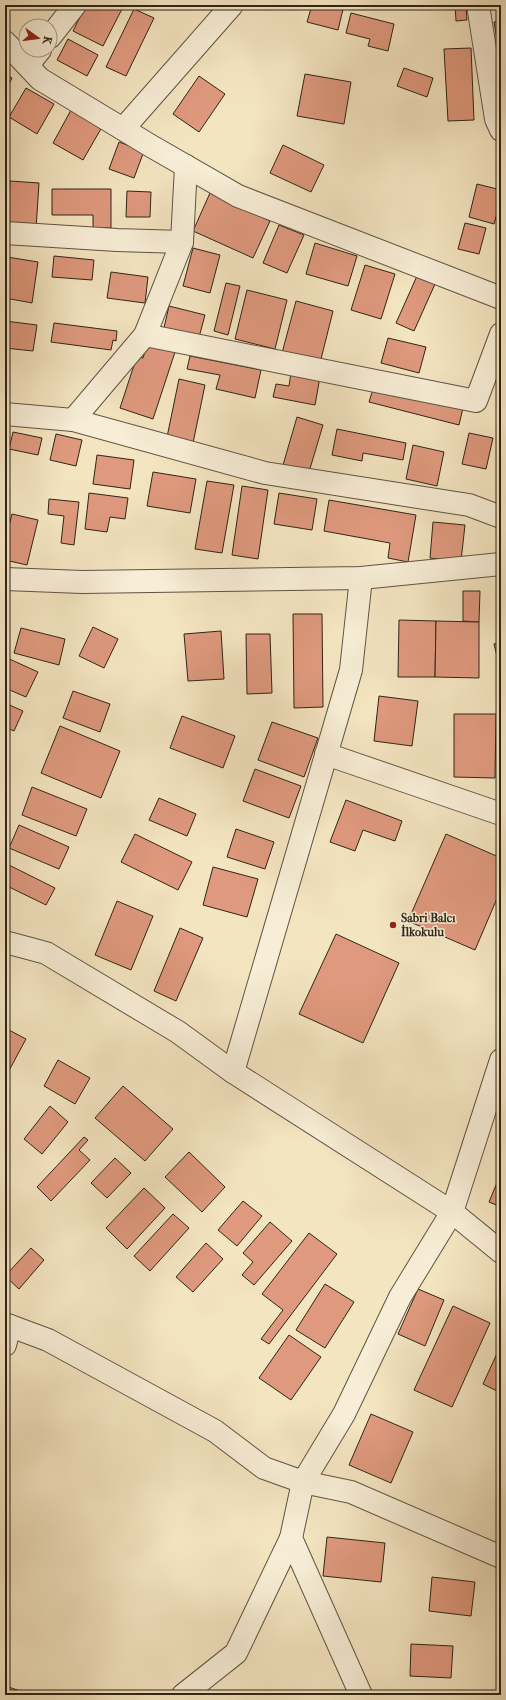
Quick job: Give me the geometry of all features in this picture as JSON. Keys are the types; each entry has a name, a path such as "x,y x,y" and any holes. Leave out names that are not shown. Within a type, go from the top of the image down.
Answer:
{"street":[{"path":"58,27 75,5"},
{"path":"123,129 232,5"},
{"path":"478,5 496,119 501,130"},
{"path":"5,42 18,49"},
{"path":"34,58 40,79 238,196 501,298"},
{"path":"73,420 145,335 182,242 186,166"},
{"path":"5,233 117,240 182,242"},
{"path":"145,335 476,401 501,334"},
{"path":"5,414 73,420 265,473 469,504 501,517"},
{"path":"5,579 82,582 361,578 501,564"},
{"path":"233,1072 351,670 361,578"},
{"path":"326,754 501,814"},
{"path":"7,943 46,953 178,1032 233,1072 452,1212 501,1252"},
{"path":"183,1695 236,1653 290,1538 303,1482 344,1414 400,1297 452,1212 501,1060"},
{"path":"7,1332 48,1340 215,1431 264,1468 303,1482 350,1492 501,1557"},
{"path":"290,1538 361,1695"}],"building":[{"path":"86,5 114,5 122,9 103,46 73,31"},
{"path":"312,5 344,5 338,30 307,22"},
{"path":"455,5 466,5 467,20 456,21"},
{"path":"134,9 154,18 126,76 106,67"},
{"path":"351,13 394,24 388,51 368,46 370,39 346,33"},
{"path":"501,21 501,46 498,46 494,22"},
{"path":"68,39 98,55 87,76 57,60"},
{"path":"471,48 474,120 448,121 444,49"},
{"path":"499,54 501,54 501,76 497,76"},
{"path":"404,68 433,78 427,97 397,86"},
{"path":"5,74 12,78 5,92"},
{"path":"305,74 351,82 344,124 297,116"},
{"path":"199,76 225,94 199,132 173,114"},
{"path":"26,88 54,104 37,134 9,117"},
{"path":"71,110 102,127 83,160 53,143"},
{"path":"119,142 144,151 134,178 109,169"},
{"path":"283,145 324,165 311,192 270,173"},
{"path":"10,181 39,183 36,229 7,227"},
{"path":"477,184 501,190 501,198 494,224 469,217"},
{"path":"52,189 111,189 111,228 93,228 93,215 52,215"},
{"path":"127,191 151,192 150,217 126,217"},
{"path":"210,193 270,221 253,258 193,231"},
{"path":"465,223 486,228 479,254 458,249"},
{"path":"279,225 304,235 287,273 263,263"},
{"path":"315,243 357,256 348,286 306,274"},
{"path":"193,248 220,255 210,293 183,286"},
{"path":"54,256 94,260 92,280 52,277"},
{"path":"7,257 38,262 32,303 5,298 5,271"},
{"path":"365,265 395,274 381,319 351,310"},
{"path":"111,272 148,277 145,303 107,298"},
{"path":"417,276 435,284 414,331 396,323"},
{"path":"226,283 240,286 228,335 214,331"},
{"path":"247,290 287,300 275,349 235,339"},
{"path":"296,301 333,311 320,363 282,353"},
{"path":"169,306 205,315 198,341 163,332"},
{"path":"5,321 37,325 33,351 5,348"},
{"path":"54,323 117,331 116,341 113,340 111,350 51,342"},
{"path":"388,338 426,347 419,373 381,363"},
{"path":"148,342 175,352 153,419 120,408 137,356 143,358"},
{"path":"190,356 261,370 255,398 216,389 220,375 187,369"},
{"path":"291,372 320,377 315,405 273,397 276,384 289,386"},
{"path":"179,379 205,385 192,448 166,442"},
{"path":"374,386 463,408 459,425 369,402"},
{"path":"297,417 323,425 309,472 283,465"},
{"path":"337,429 406,443 403,460 363,453 362,461 332,455"},
{"path":"13,432 42,438 38,455 9,449"},
{"path":"469,433 493,438 486,469 462,464"},
{"path":"56,434 82,440 76,466 50,460"},
{"path":"413,445 444,452 437,486 406,479"},
{"path":"97,455 134,460 130,489 93,484"},
{"path":"153,472 196,479 190,513 147,506"},
{"path":"501,479 501,513 495,511"},
{"path":"207,481 234,485 222,553 195,549"},
{"path":"242,486 268,490 258,559 232,555"},
{"path":"89,493 128,498 125,519 110,517 107,532 85,529"},
{"path":"279,493 317,499 312,530 274,524"},
{"path":"49,499 79,502 74,545 61,543 64,516 48,514"},
{"path":"329,500 416,515 408,562 388,558 390,543 324,531"},
{"path":"12,514 38,520 27,565 5,560 5,542"},
{"path":"433,522 465,525 461,561 430,558"},
{"path":"463,591 480,591 479,622 463,621"},
{"path":"293,614 322,614 323,707 294,708"},
{"path":"399,620 436,621 435,677 398,677"},
{"path":"436,621 479,622 479,678 435,677"},
{"path":"93,627 118,639 104,668 79,656"},
{"path":"21,628 65,639 59,665 14,653"},
{"path":"221,631 224,679 188,681 184,634"},
{"path":"246,634 270,634 272,693 247,694"},
{"path":"501,642 501,673 494,644"},
{"path":"5,657 38,672 26,697 5,688"},
{"path":"73,691 110,704 100,732 63,718"},
{"path":"379,696 418,701 412,746 374,741"},
{"path":"5,703 23,711 14,731 5,727"},
{"path":"454,714 496,714 495,778 454,777"},
{"path":"182,716 235,736 223,768 170,748"},
{"path":"272,722 318,738 304,777 258,760"},
{"path":"60,726 120,751 101,798 41,773"},
{"path":"255,769 301,786 289,818 243,801"},
{"path":"32,787 87,809 76,836 22,815"},
{"path":"159,798 196,814 187,836 149,820"},
{"path":"346,800 402,821 395,841 363,830 355,851 330,842"},
{"path":"19,825 69,847 59,869 9,848"},
{"path":"236,829 274,842 265,869 227,857"},
{"path":"135,834 192,862 178,890 121,862"},
{"path":"446,834 501,858 501,889 475,950 408,921"},
{"path":"5,863 55,888 46,905 5,885"},
{"path":"213,867 258,879 247,917 203,905"},
{"path":"117,901 153,916 131,970 95,955"},
{"path":"180,928 203,938 176,1001 154,991"},
{"path":"336,934 399,963 363,1043 299,1014"},
{"path":"7,1029 26,1039 5,1078 5,1033"},
{"path":"58,1060 90,1078 75,1104 44,1086"},
{"path":"123,1086 173,1129 145,1161 95,1118"},
{"path":"50,1106 68,1122 42,1154 24,1139"},
{"path":"84,1137 88,1140 79,1150 90,1160 51,1201 37,1187"},
{"path":"189,1152 225,1187 202,1212 165,1177"},
{"path":"115,1158 131,1173 107,1198 91,1183"},
{"path":"501,1173 501,1207 489,1202"},
{"path":"144,1188 165,1208 127,1249 106,1228"},
{"path":"243,1201 262,1216 237,1246 218,1230"},
{"path":"173,1214 189,1228 150,1271 134,1256"},
{"path":"270,1222 292,1241 254,1285 242,1275 253,1262 243,1253"},
{"path":"309,1233 337,1254 269,1344 261,1339 283,1310 262,1294"},
{"path":"206,1243 223,1259 193,1292 176,1277"},
{"path":"31,1248 44,1260 19,1289 5,1276"},
{"path":"325,1284 354,1302 325,1348 296,1330"},
{"path":"418,1289 444,1300 425,1346 398,1334"},
{"path":"453,1306 490,1323 452,1407 414,1390"},
{"path":"289,1335 321,1357 291,1400 259,1378"},
{"path":"501,1347 501,1393 483,1384"},
{"path":"371,1414 413,1432 391,1483 349,1465"},
{"path":"327,1537 385,1543 381,1582 323,1576"},
{"path":"432,1577 475,1582 471,1616 429,1611"},
{"path":"411,1644 453,1646 451,1678 410,1676"},
{"path":"6,1686 31,1695 5,1695"}],"place":[{"name":"Sabri Balcı İlkokulu","path":"393,925"}]}
